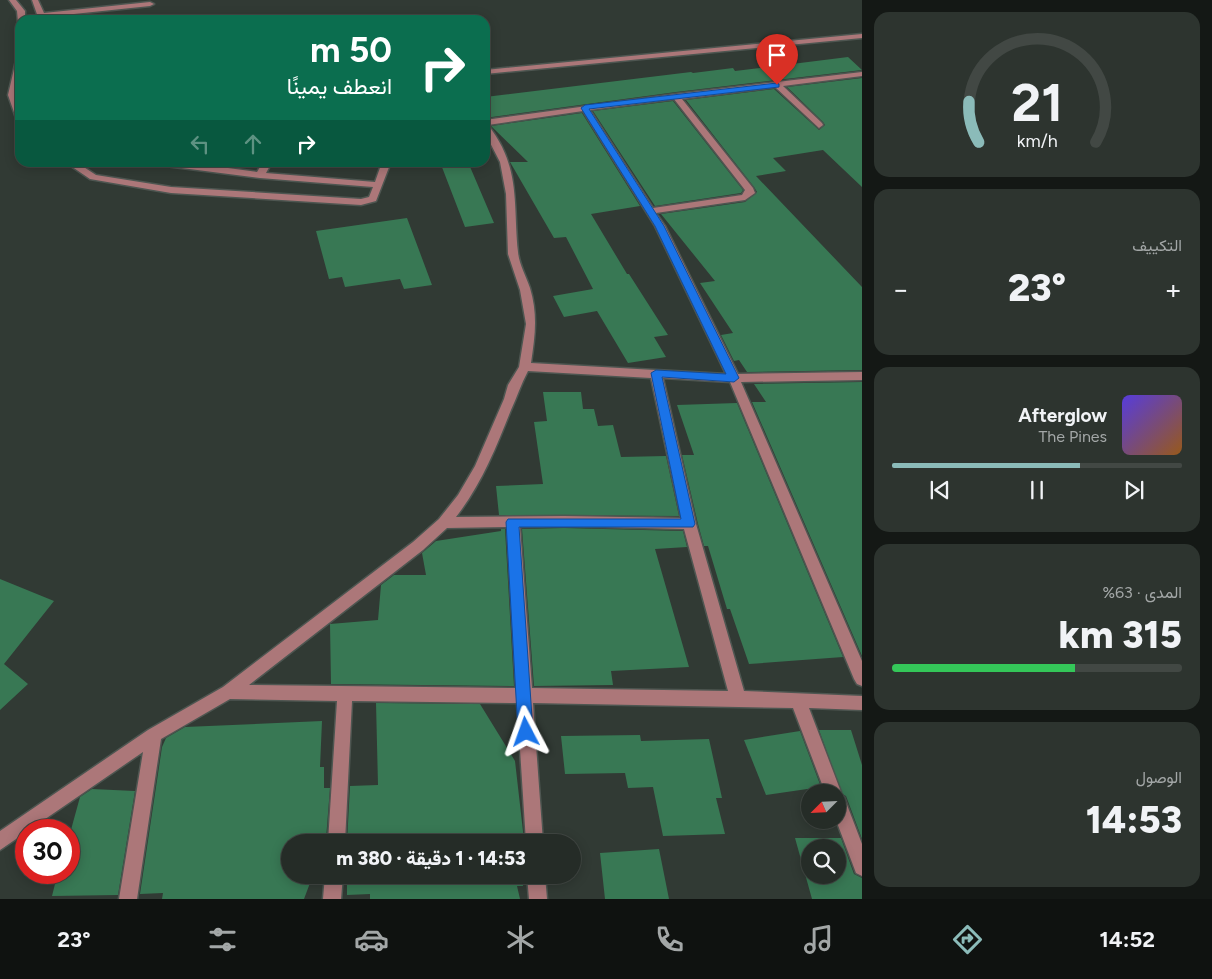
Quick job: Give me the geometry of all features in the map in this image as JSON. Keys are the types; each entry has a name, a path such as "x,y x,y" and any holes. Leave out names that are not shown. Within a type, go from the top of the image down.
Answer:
{"street":[{"path":"12,0 21,15"},
{"path":"35,0 42,15"},
{"path":"66,15 150,4"},
{"path":"490,72 862,36"},
{"path":"490,122 676,96 862,74"},
{"path":"853,75 862,83"},
{"path":"15,81 12,95 15,104"},
{"path":"777,85 820,125"},
{"path":"650,211 744,197 750,193 750,190 676,96"},
{"path":"585,108 660,226 734,378 862,679"},
{"path":"0,841 154,734 228,692 418,546 444,523 463,499 481,467 510,399 514,385 525,367 531,324 514,254 511,194 504,162 490,134"},
{"path":"77,167 93,177 171,190 361,202 373,199 385,167"},
{"path":"197,167 260,175 378,185"},
{"path":"260,175 265,167"},
{"path":"525,367 734,378 765,376 862,376"},
{"path":"656,373 689,524 738,698"},
{"path":"512,522 533,834"},
{"path":"444,523 689,524"},
{"path":"228,692 738,698 862,703"},
{"path":"337,834 346,693"},
{"path":"798,700 831,784"},
{"path":"128,899 154,734"},
{"path":"846,824 862,867"},
{"path":"332,899 333,884"},
{"path":"537,884 538,899"}],"building":[{"path":"848,57 862,70 676,92 490,117 490,96 691,72 733,68 735,71"},
{"path":"862,78 862,187 823,150 773,158 786,171 756,176 862,287 862,370 747,372 739,360 734,361 721,335 733,333 700,283 715,281 661,214 745,202 757,192 686,100 774,89 819,130 825,125 823,122 787,87"},
{"path":"673,101 743,190 741,193 655,206 593,111"},
{"path":"582,113 640,206 591,214 627,274 629,274 668,335 654,337 666,357 628,363 597,311 564,317 553,296 593,289 566,237 554,238 510,162 528,162 491,126"},
{"path":"442,167 470,167 494,223 465,227"},
{"path":"407,218 432,285 404,289 400,279 345,287 342,277 329,279 316,231"},
{"path":"862,382 862,656 752,402 766,402 754,384"},
{"path":"543,392 581,392 583,409 594,409 598,426 613,425 621,457 666,456 679,516 499,515 496,486 543,484 534,422 547,421"},
{"path":"737,403 843,657 749,664 730,609 727,609 708,546 704,546 682,455 694,455 677,405"},
{"path":"564,528 683,531 687,547 655,549 689,667 611,671 613,685 534,686 522,529"},
{"path":"501,529 505,529 514,686 331,684 330,624 378,620 381,585 394,575 426,575 422,553 436,541 501,531"},
{"path":"0,579 54,601 4,664 28,684 0,710"},
{"path":"376,703 480,704 515,761 523,834 347,834 350,786 378,785"},
{"path":"322,721 320,767 324,767 324,788 330,788 326,834 281,834 281,884 310,884 304,899 162,899 163,893 140,894 162,747 166,738 185,727"},
{"path":"819,730 851,730 862,765 862,839 846,796 846,784 838,784"},
{"path":"800,731 820,784 801,784 801,790 766,795 744,740"},
{"path":"640,735 641,741 709,739 722,798 716,798 725,834 663,836 653,787 628,788 625,773 565,774 561,736"},
{"path":"92,789 135,791 118,895 52,896 55,884 80,884 80,819 74,819 80,797"},
{"path":"795,838 841,838 801,839 801,860"},
{"path":"659,849 669,899 605,899 600,853"},
{"path":"846,852 854,874 862,878 862,899 812,899 808,884 846,884"},
{"path":"347,884 523,884 523,886 517,886 520,899 370,899 370,894 347,895"}],"route":[{"path":"526,732 512,522 564,521 689,524 656,373 734,378 660,226 585,108 777,85"}]}
